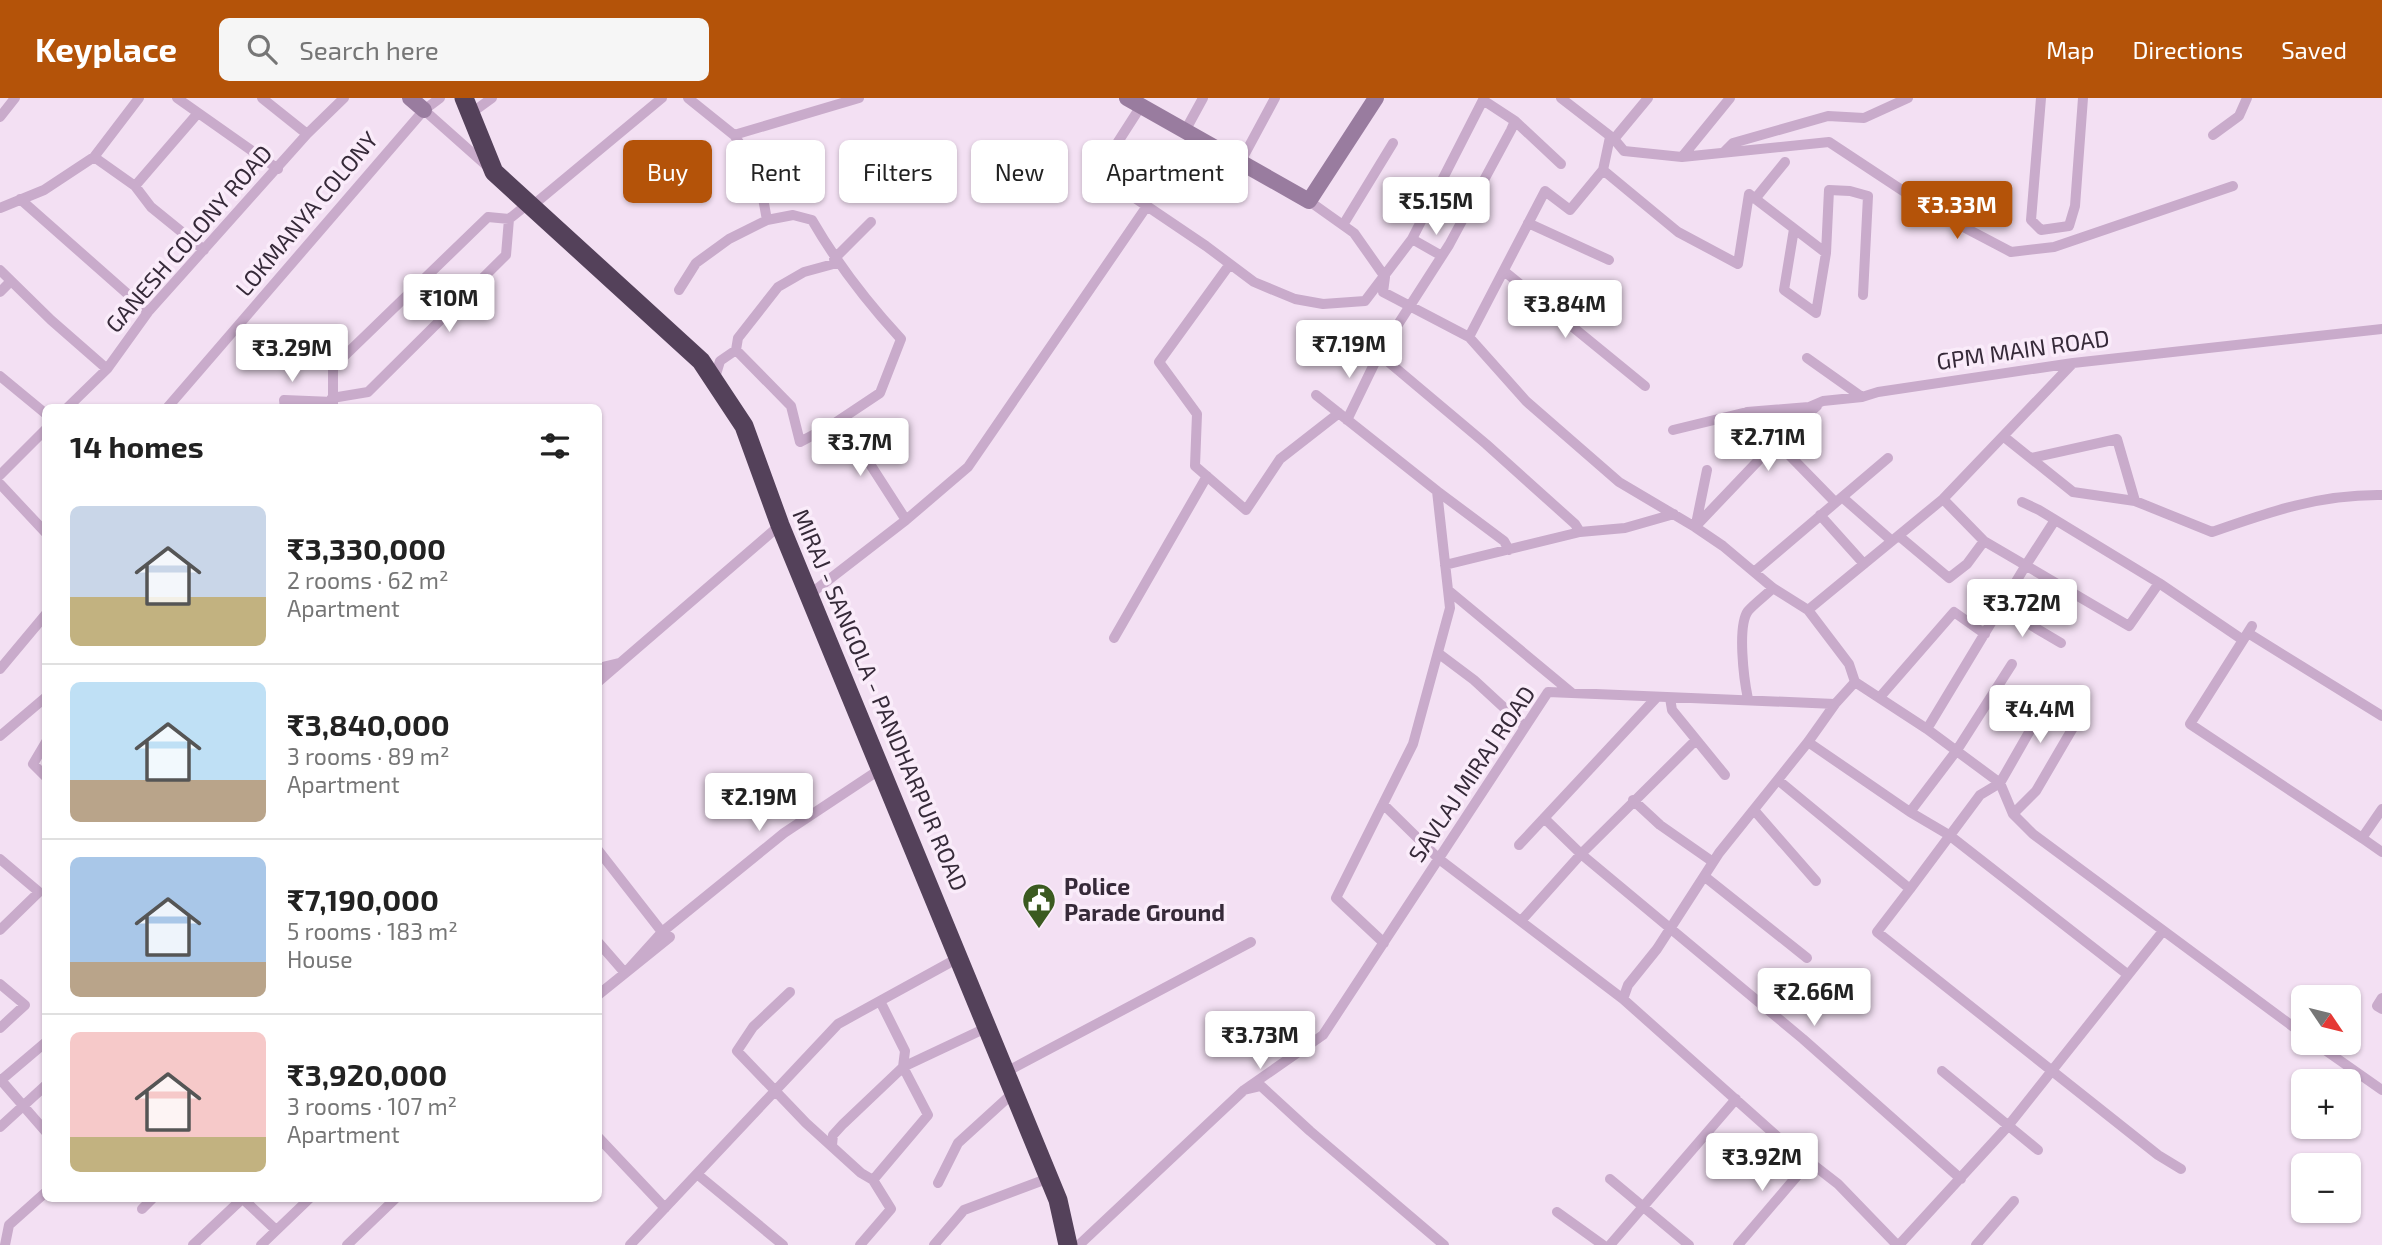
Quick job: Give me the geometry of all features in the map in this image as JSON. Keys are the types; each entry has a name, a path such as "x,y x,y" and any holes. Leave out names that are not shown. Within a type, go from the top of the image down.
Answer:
{"highway":[{"name":"MIRAJ - SANGOLA - PANDHARPUR ROAD","path":"467,106 494,172 701,361 744,426 780,525 1058,1200 1068,1245"}],"street":[{"path":"0,117 15,98"},
{"path":"0,208 44,190 94,157 139,98"},
{"path":"177,98 278,169"},
{"path":"262,98 307,134"},
{"name":"GANESH COLONY ROAD","path":"71,404 107,369 148,312 307,134 344,98"},
{"path":"410,98 494,172"},
{"name":"LOKMANYA COLONY","path":"170,404 424,110 440,98"},
{"path":"331,404 333,367 488,217 509,219 531,204 662,98"},
{"path":"688,98 734,135 758,171 767,220"},
{"path":"734,135 859,98"},
{"path":"1185,131 1203,98"},
{"path":"1248,148 1275,98"},
{"path":"1309,201 1376,98"},
{"path":"1562,98 1624,151 1682,158 1829,142 1935,212 2011,252 2054,247 2233,186"},
{"path":"1469,337 1545,191 1570,211 1603,170 1612,138 1648,98"},
{"path":"1682,158 1730,98"},
{"path":"1723,153 1733,143 1828,116 1864,118 1908,98"},
{"path":"2041,98 2031,219 2041,230 2070,226 2075,206 2083,98"},
{"path":"2213,135 2239,116 2247,98"},
{"path":"467,106 490,99"},
{"path":"1200,140 1134,102 1098,173 1254,282 1296,299 1323,304 1365,301 1385,277 1412,239 1484,99 1515,121 1561,164"},
{"path":"135,186 198,113"},
{"path":"1230,264 1159,362 1197,414 1195,466 1246,510 1280,459 1343,416 1442,256 1515,121"},
{"path":"1343,225 1393,143"},
{"path":"94,157 135,186 151,207 204,250"},
{"path":"1755,199 1785,162"},
{"path":"1248,167 1309,201 1354,233 1385,277 1383,292 1411,304 1469,337 1526,401 1619,482 1695,527 1723,546 1773,588 1808,610 1849,664 1855,682 1927,729 2000,783 2013,814 2033,834 2291,1025"},
{"path":"1603,170 1678,232 1738,264 1749,194 1826,253"},
{"path":"1794,229 1784,290 1816,313 1826,253 1829,190 1850,191 1868,196 1863,295"},
{"path":"20,199 148,312"},
{"path":"809,595 906,520 968,467 1147,206"},
{"path":"679,290 696,263 729,239 767,220 793,215 812,220 836,261 901,339 880,393 800,442 791,406 736,350"},
{"path":"284,404 284,400 331,404 368,392 506,255 509,219"},
{"path":"714,381 720,362 736,350 738,338 778,287 804,271 836,261 871,222"},
{"path":"1528,223 1609,260"},
{"path":"1412,239 1442,256"},
{"path":"0,270 107,369"},
{"path":"1504,271 1645,386"},
{"path":"0,292 11,281"},
{"name":"GPM MAIN ROAD","path":"1673,430 1747,412 1809,407 1823,401 2073,363 2382,329"},
{"path":"1379,354 1506,462 1575,524 1580,533"},
{"path":"1807,358 1862,397"},
{"path":"1808,610 1943,499 2073,363"},
{"path":"0,376 42,411"},
{"path":"1316,395 1504,541 1509,550"},
{"path":"1695,527 1776,442 1823,401"},
{"path":"1747,412 1839,499 1949,578 1967,565 1984,541"},
{"path":"841,419 906,520"},
{"path":"0,475 42,433"},
{"path":"2003,436 2073,492 2136,500 2212,532 2291,505 2357,495 2382,495"},
{"path":"2031,458 2117,439 2136,500"},
{"path":"1754,572 1888,458"},
{"path":"1695,527 1707,470"},
{"path":"1114,638 1206,476"},
{"path":"0,484 42,529"},
{"path":"1384,943 1336,898 1413,744 1450,608 1437,491"},
{"path":"0,503 9,495"},
{"path":"1943,499 1984,541 2129,626 2159,583"},
{"path":"2022,502 2247,633 2382,716"},
{"path":"1445,565 1580,533 1625,528 1674,514"},
{"path":"1820,515 1864,564"},
{"path":"1927,729 2055,520"},
{"path":"602,679 780,525"},
{"path":"1748,699 1743,646 1744,620 1747,612 1773,588"},
{"path":"1448,590 1572,693"},
{"path":"2000,607 2060,643"},
{"path":"1880,697 1954,612 1985,634"},
{"path":"0,669 42,619"},
{"path":"2247,633 2190,724 2382,852"},
{"path":"1438,653 1474,680 1525,727"},
{"path":"602,667 621,663"},
{"path":"1910,812 1957,750 2012,664"},
{"path":"1623,999 1628,985 1657,949 1713,862 1855,682"},
{"name":"SAVLAJ MIRAJ ROAD","path":"1079,1245 1244,1090 1323,1035 1548,692 1835,704"},
{"path":"2052,692 2000,783 1980,795 1877,932 2158,1155 2182,1170"},
{"path":"1519,845 1657,697"},
{"path":"1670,698 1672,710 1725,775"},
{"path":"0,736 42,700"},
{"path":"2013,814 2036,791 2081,713"},
{"path":"1521,921 1633,800 1696,740"},
{"path":"1808,742 1910,812 1949,835 2127,975"},
{"path":"42,749 33,764 42,773"},
{"path":"662,932 785,833 882,768"},
{"path":"1778,780 1910,889"},
{"path":"1633,800 1660,825 1713,862"},
{"path":"1383,804 1438,859 1623,999 1809,1162 1838,1184 1898,1245 2008,1126 2163,931"},
{"path":"2362,838 2382,808"},
{"path":"1754,810 1816,881"},
{"path":"1544,818 1581,854 1803,1039 1961,1179"},
{"path":"602,855 662,932 670,936 602,992"},
{"path":"0,859 42,890 0,930"},
{"path":"1704,876 1807,958"},
{"path":"1006,1072 1251,942"},
{"path":"602,947 625,973"},
{"path":"630,1245 838,1024 960,957"},
{"path":"0,984 25,1005 0,1028"},
{"path":"790,992 753,1027 737,1051 774,1092 860,1174 873,1181 891,1209 860,1245"},
{"path":"2382,998 2377,1006 2382,1009"},
{"path":"873,1181 928,1115 903,1067 905,1051 880,1001"},
{"path":"832,1145 834,1135 843,1124 903,1067 988,1027"},
{"path":"42,1045 0,1080 42,1127"},
{"path":"2332,1055 2382,1090"},
{"path":"1942,1071 2038,1150"},
{"path":"1244,1090 1261,1086 1444,1245"},
{"path":"0,1127 42,1089"},
{"path":"938,1183 958,1143 1014,1092"},
{"path":"1610,1245 1736,1099"},
{"path":"602,1142 665,1208"},
{"path":"1738,1245 1809,1162"},
{"path":"697,1174 783,1245"},
{"path":"934,1245 964,1210 1049,1178"},
{"path":"1611,1180 1689,1245"},
{"path":"5,1245 5,1222 42,1195"},
{"path":"1976,1245 2014,1200"},
{"path":"142,1209 149,1202"},
{"path":"193,1245 240,1202"},
{"path":"246,1202 276,1230"},
{"path":"261,1245 306,1202"},
{"path":"347,1245 392,1202"},
{"path":"1557,1212 1603,1245"}],"place":[{"name":"Police Parade Ground","path":"1039,930"}]}
